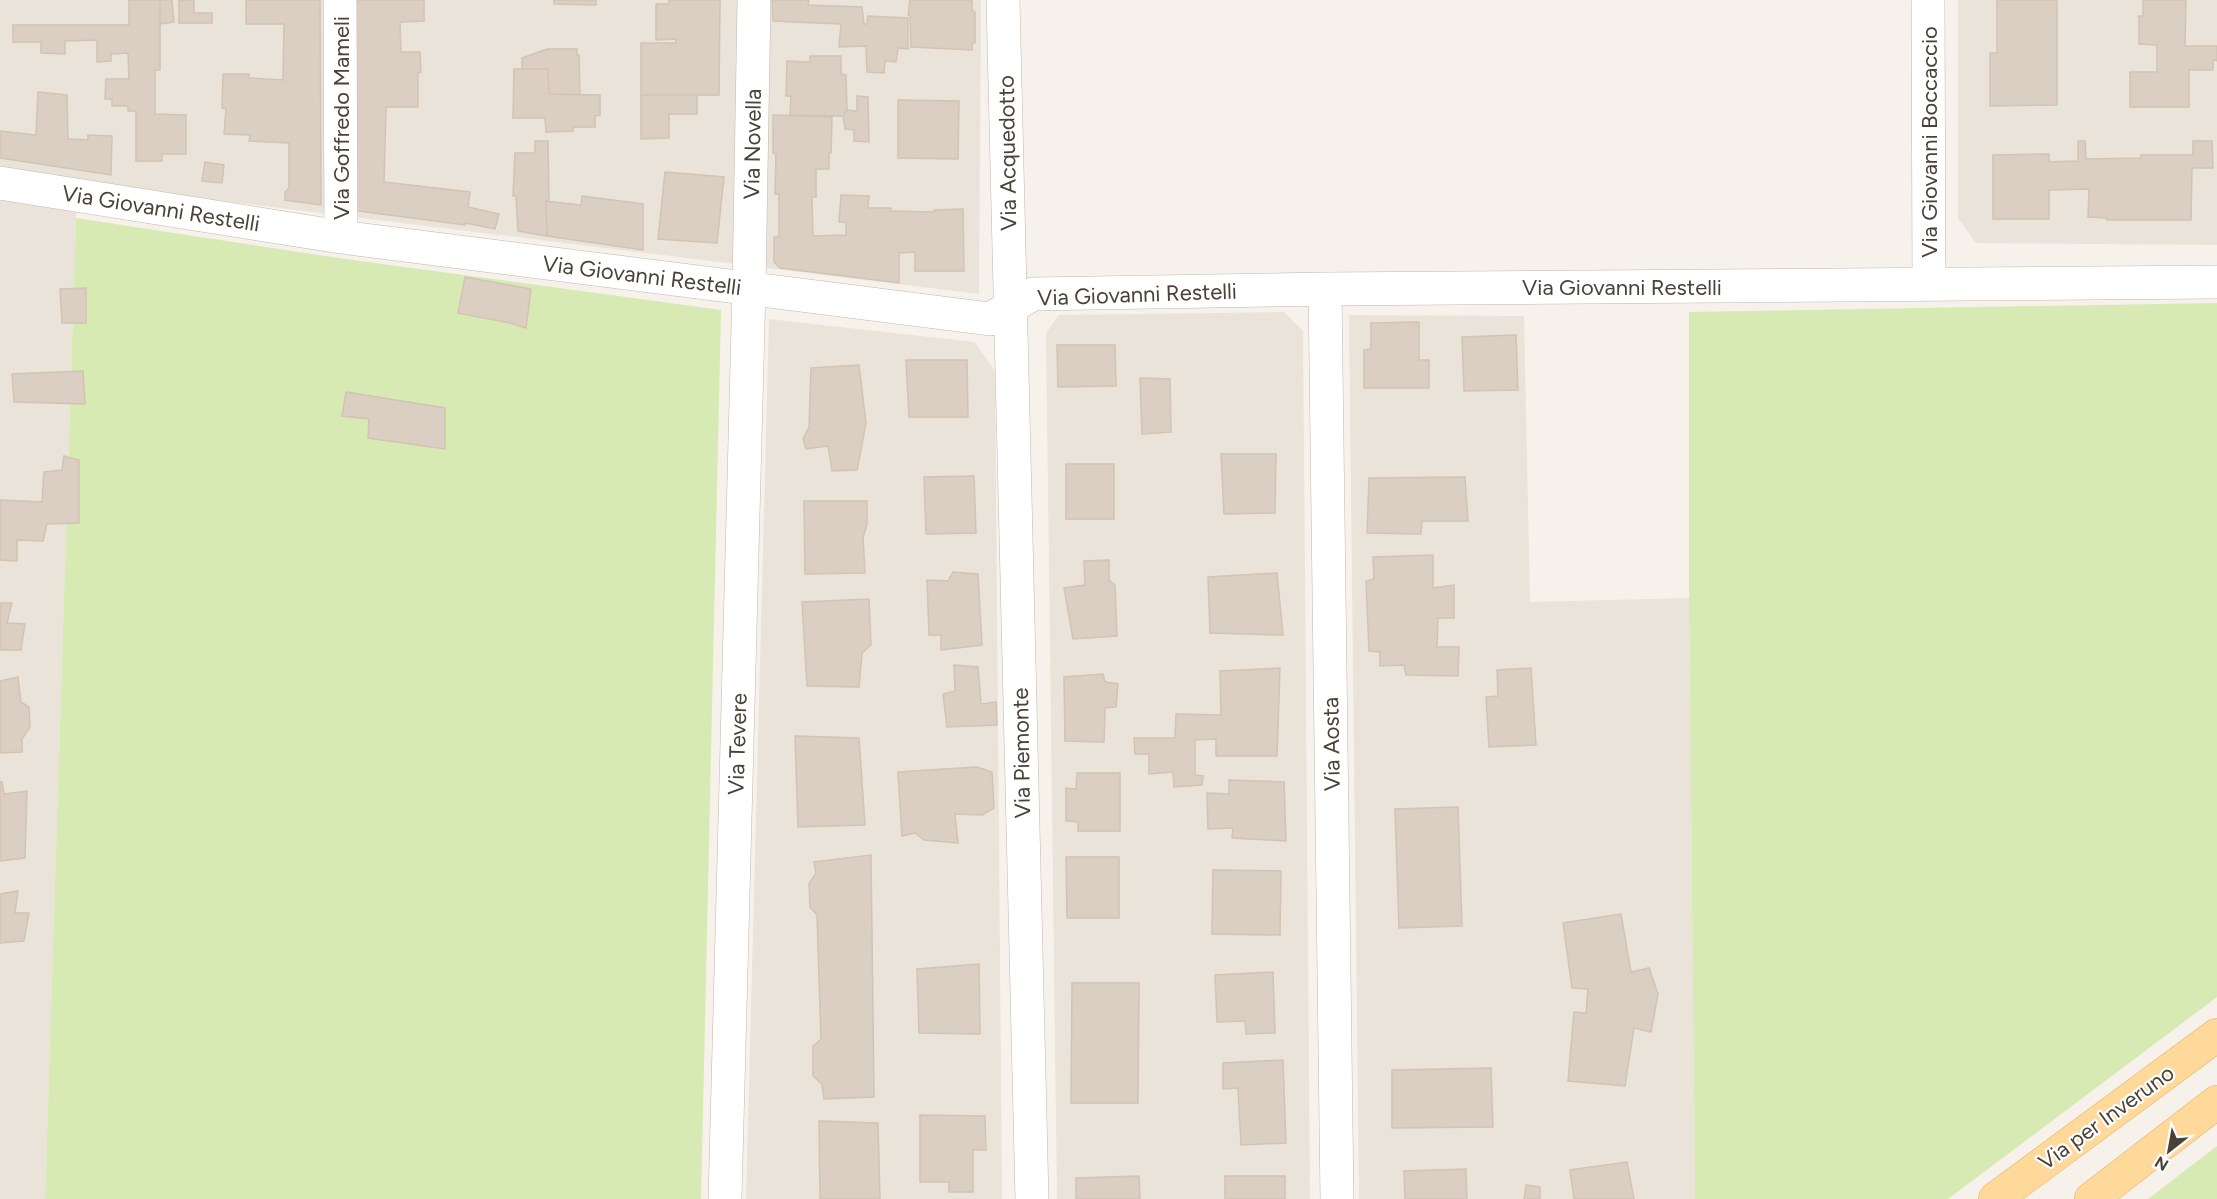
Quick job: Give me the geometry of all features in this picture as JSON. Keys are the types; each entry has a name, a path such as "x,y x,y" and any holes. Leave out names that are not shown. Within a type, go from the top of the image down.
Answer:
{"main road":[{"name":"Via per Inveruno","path":"1995,1199 2217,1035"},
{"path":"2091,1199 2217,1102"}],"street":[{"name":"Via Goffredo Mameli","path":"340,0 341,237"},
{"name":"Via Novella","path":"749,288 754,0"},
{"name":"Via Acquedotto","path":"1004,0 1011,307"},
{"name":"Via Giovanni Boccaccio","path":"1929,0 1929,285"},
{"name":"Via Giovanni Restelli","path":"0,183 341,237 990,319 1033,294 1325,289 2217,282"},
{"name":"Via Tevere","path":"725,1199 749,288"},
{"name":"Via Aosta","path":"1325,289 1337,1199"},
{"name":"Via Piemonte","path":"1011,307 1032,1199"}],"shaded area":[{"path":"0,0 981,0 979,294 77,183 45,1199 0,1199"},
{"path":"1958,0 2217,0 2217,245 1976,243 1958,218"},
{"path":"1284,312 1303,331 1310,1199 1057,1199 1046,333 1059,315"},
{"path":"1349,315 1524,316 1530,602 1689,598 1695,1199 1359,1199"},
{"path":"769,319 975,342 995,371 1002,1199 746,1199"}],"green space":[{"path":"76,218 338,258 721,310 701,1199 45,1199"},
{"path":"2217,303 2217,997 1948,1199 1695,1199 1689,598 1689,312"},
{"path":"2217,1146 2217,1199 2148,1199"}],"building":[{"path":"129,0 160,0 160,70 155,70 155,114 186,115 186,154 162,154 162,161 136,161 136,111 128,111 128,106 112,106 112,99 105,99 106,79 129,79 128,53 111,54 111,61 97,62 97,40 65,41 65,54 41,53 41,42 13,42 13,25 129,25"},
{"path":"160,0 172,0 174,22 160,24"},
{"path":"179,0 194,0 194,13 212,13 212,23 179,23"},
{"path":"246,0 320,0 321,205 285,200 285,192 289,188 289,143 249,141 250,135 224,134 226,109 222,108 223,74 249,74 249,78 283,80 284,24 246,24"},
{"path":"352,0 424,0 424,21 400,22 401,52 420,52 418,107 386,107 384,182 470,192 468,207 499,214 495,229 465,223 465,225 351,210"},
{"path":"554,0 596,0 596,5 554,4"},
{"path":"669,0 720,0 719,95 641,95 641,43 676,43 676,39 656,40 656,4 669,4"},
{"path":"772,0 809,0 808,5 862,7 864,24 867,24 868,16 908,18 908,49 898,48 896,62 885,61 884,73 867,72 866,46 839,47 841,24 773,21"},
{"path":"910,0 972,0 972,10 975,12 975,43 972,43 972,50 911,47 910,16 908,15"},
{"path":"1997,0 2057,0 2057,105 1990,106 1990,53 1997,53"},
{"path":"2143,0 2186,0 2185,46 2217,46 2217,61 2213,60 2213,70 2189,70 2189,107 2130,107 2130,72 2157,72 2157,45 2139,44 2139,16 2143,16"},
{"path":"547,49 577,49 580,95 549,94 548,69 522,69 522,58"},
{"path":"810,56 841,56 841,74 846,75 847,110 843,116 790,115 791,96 786,96 787,61 810,62"},
{"path":"514,69 548,69 549,94 600,95 600,115 595,116 595,127 573,127 573,131 546,132 545,118 513,118"},
{"path":"38,92 67,95 68,139 88,140 88,135 112,136 111,175 0,158 0,131 36,135"},
{"path":"641,95 697,95 697,114 669,114 669,138 641,139"},
{"path":"857,96 868,97 869,142 854,141 854,130 845,129 843,116 847,110 857,111"},
{"path":"898,100 959,101 958,159 898,158"},
{"path":"773,115 832,117 829,169 816,169 816,197 812,197 813,236 846,235 846,222 839,222 841,195 869,196 868,208 891,208 891,211 934,212 934,210 963,209 964,271 915,271 915,252 899,253 899,283 780,268 774,262 774,237 779,237 779,194 775,194 776,154 773,153"},
{"path":"535,141 548,141 547,236 518,231 516,196 513,196 515,153 535,153"},
{"path":"2078,141 2085,141 2086,159 2141,158 2141,155 2193,155 2193,141 2212,141 2213,168 2192,168 2191,220 2107,220 2107,218 2088,217 2089,189 2049,190 2049,219 1993,219 1993,155 2049,154 2049,162 2078,161"},
{"path":"205,162 224,165 222,183 202,181"},
{"path":"665,172 724,177 717,243 658,239"},
{"path":"582,196 643,204 643,250 547,236 546,201 581,205"},
{"path":"465,277 531,289 526,328 458,313"},
{"path":"86,288 86,323 62,323 60,289"},
{"path":"1419,322 1419,360 1429,360 1429,388 1364,388 1364,350 1371,349 1371,323"},
{"path":"1516,335 1518,390 1464,391 1462,337"},
{"path":"1057,345 1115,345 1116,386 1058,387"},
{"path":"906,360 967,360 968,417 909,417"},
{"path":"859,365 866,423 857,470 832,471 828,446 806,449 803,439 809,427 811,368"},
{"path":"83,371 85,404 14,402 12,374"},
{"path":"1140,378 1170,379 1171,432 1142,434"},
{"path":"346,392 445,408 445,449 368,438 369,419 342,416"},
{"path":"1221,454 1276,454 1275,513 1224,514"},
{"path":"64,456 79,460 79,523 47,524 43,541 17,540 17,561 0,560 0,500 42,502 44,472 62,470"},
{"path":"1066,464 1114,464 1114,519 1066,519"},
{"path":"974,476 976,533 926,534 924,477"},
{"path":"1465,477 1468,521 1422,521 1421,534 1367,533 1369,478"},
{"path":"804,501 867,501 867,524 863,538 865,573 805,574"},
{"path":"1433,555 1433,588 1454,585 1454,618 1438,618 1437,647 1459,647 1458,676 1406,675 1404,665 1380,666 1380,652 1369,651 1366,581 1374,579 1373,557"},
{"path":"1109,560 1109,580 1115,585 1117,636 1073,639 1064,588 1085,585 1084,561"},
{"path":"953,572 978,574 982,645 941,650 941,635 929,635 927,580 948,581"},
{"path":"1277,573 1283,635 1210,633 1208,577"},
{"path":"869,599 871,645 862,653 859,687 807,686 802,602"},
{"path":"0,603 12,603 7,623 25,624 21,650 0,650"},
{"path":"954,665 978,667 981,704 996,702 997,725 947,727 943,694 955,691"},
{"path":"1280,668 1277,756 1216,756 1216,739 1195,740 1195,775 1203,776 1202,785 1174,787 1173,772 1149,774 1149,754 1135,754 1134,738 1175,738 1176,714 1221,715 1220,671"},
{"path":"1531,668 1536,745 1489,747 1486,697 1498,696 1497,670"},
{"path":"1103,674 1105,682 1118,684 1116,707 1105,708 1104,742 1065,741 1064,677"},
{"path":"18,677 21,702 29,707 30,727 22,739 22,752 0,753 0,681"},
{"path":"795,736 859,738 865,825 798,827"},
{"path":"977,767 992,772 994,808 982,815 955,814 958,843 924,840 915,833 902,836 898,772"},
{"path":"1077,773 1120,773 1120,831 1078,831 1078,822 1066,821 1066,788 1076,789"},
{"path":"1229,780 1284,782 1286,841 1232,838 1233,828 1208,829 1207,793 1229,794"},
{"path":"0,782 2,782 4,794 27,791 25,858 0,861"},
{"path":"1458,807 1462,926 1399,928 1395,809"},
{"path":"871,855 874,1097 824,1099 822,1084 813,1076 813,1046 821,1039 817,915 810,907 809,884 816,873 814,862"},
{"path":"1066,857 1119,857 1119,918 1067,918"},
{"path":"1213,870 1281,871 1280,935 1212,934"},
{"path":"18,891 15,913 29,913 24,941 0,943 0,894"},
{"path":"1621,914 1631,972 1649,968 1658,994 1651,1032 1634,1028 1625,1086 1568,1081 1574,1012 1586,1013 1588,989 1572,988 1563,923"},
{"path":"979,964 980,1034 919,1033 917,969"},
{"path":"1273,972 1275,1033 1246,1034 1245,1021 1217,1022 1215,975"},
{"path":"1072,983 1139,983 1138,1103 1071,1103"},
{"path":"1283,1060 1286,1143 1241,1145 1238,1088 1223,1089 1223,1063"},
{"path":"1491,1068 1493,1127 1392,1128 1392,1070"},
{"path":"920,1115 985,1116 986,1150 973,1150 973,1192 949,1192 949,1182 920,1182"},
{"path":"819,1121 878,1123 880,1199 820,1199"},
{"path":"1627,1162 1634,1199 1574,1199 1570,1170"},
{"path":"1466,1169 1467,1199 1405,1199 1404,1171"},
{"path":"1139,1176 1140,1199 1076,1199 1076,1178"},
{"path":"1225,1176 1285,1176 1285,1199 1225,1199"},
{"path":"1526,1185 1540,1187 1540,1199 1524,1199"}]}
